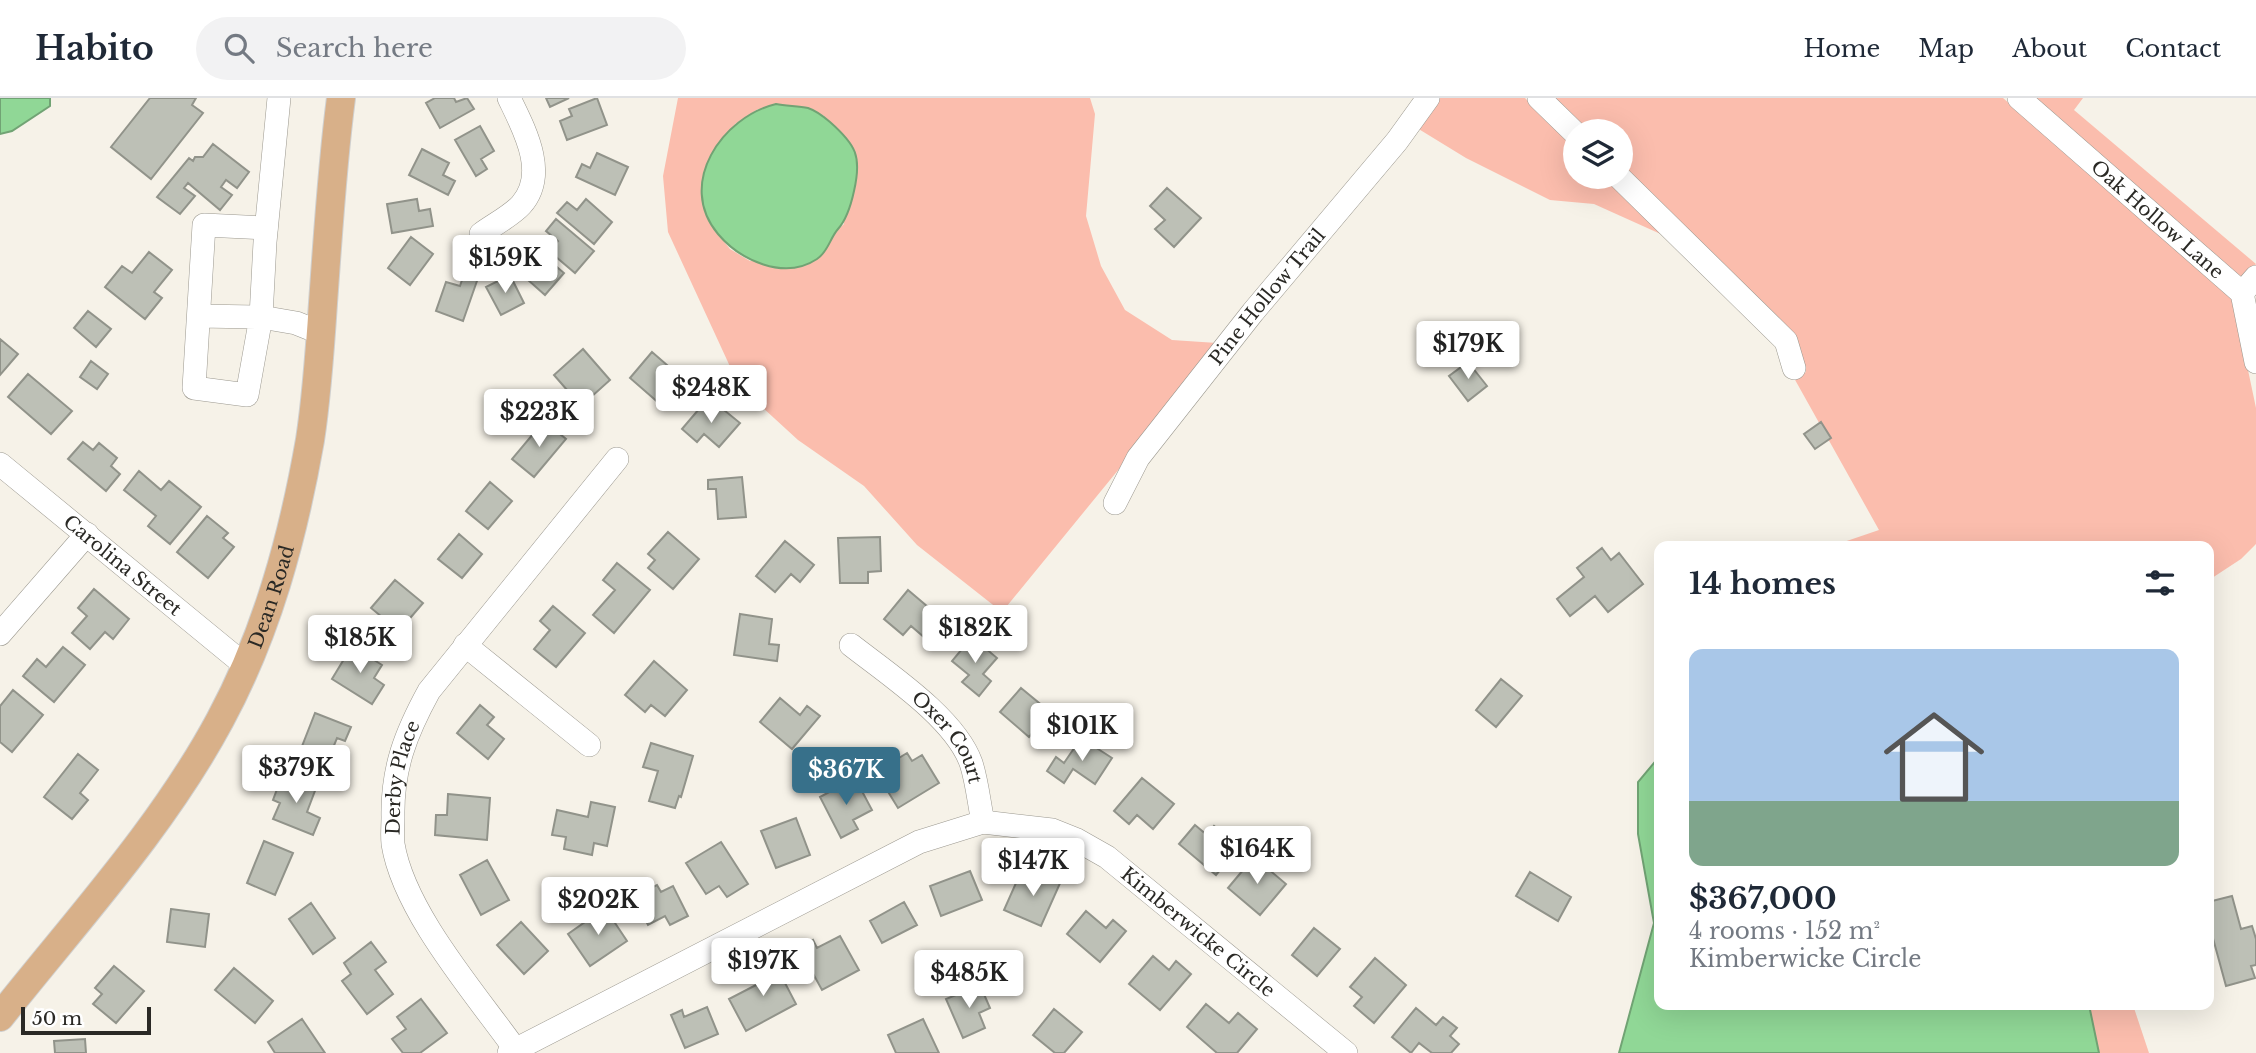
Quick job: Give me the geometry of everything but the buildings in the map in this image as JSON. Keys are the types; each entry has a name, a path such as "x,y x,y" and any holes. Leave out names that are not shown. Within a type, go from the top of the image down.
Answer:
{"main road":[{"name":"Dean Road","path":"0,1017 168,802 206,743 246,666 267,612 293,525 310,438 321,333 333,158 341,98"}],"street":[{"path":"266,228 204,225 194,388 247,395 261,317 266,228 279,98"},
{"path":"481,234 521,205 534,184 530,142 509,98"},
{"name":"Pine Hollow Trail","path":"1115,503 1138,458 1253,312 1397,141 1428,98"},
{"path":"1539,98 1563,122"},
{"name":"Oak Hollow Lane","path":"2019,98 2249,285 2256,362"},
{"path":"1631,189 1786,341 1794,368"},
{"path":"199,316 261,317 296,323 321,333"},
{"name":"Derby Place","path":"512,1051 428,926 409,893 393,844 393,800 398,763 410,726 429,691 617,459"},
{"name":"Carolina Street","path":"0,464 246,666"},
{"path":"0,634 87,534"},
{"path":"465,645 589,745"},
{"name":"Oxer Court","path":"851,645 944,721 960,741 971,763 982,822"},
{"name":"Kimberwicke Circle","path":"512,1051 919,842 982,822 1052,830 1107,857 1346,1053"}],"shaded area":[{"path":"0,98 50,98 50,106 12,131 0,134"},
{"path":"678,98 1090,98 1095,114 1086,216 1101,266 1125,310 1172,340 1217,343 1128,458 1002,612 917,545 864,486 798,440 739,386 668,232 663,176","holes":["758,109 823,115 829,122 844,224 836,231 750,261 730,249 710,224 735,124"]},
{"path":"1439,98 1525,98 1563,136 1563,189 1617,189 1665,236 1594,204 1550,200 1466,158 1417,128"},
{"path":"1553,98 2003,98 2233,299 2256,408 2256,544 2241,559 2214,577 2214,541 1847,541 1879,530 1794,378 1806,372 1795,337 1633,176 1633,119 1575,119"},
{"path":"2034,98 2083,98 2074,110 2256,264 2242,280"},
{"path":"776,104 808,108 820,114 846,138 857,160 854,191 844,221 821,256 791,268 777,268 750,259 727,243 706,215 702,194 704,174 711,155 723,138 738,123 756,111"},
{"path":"1654,763 1654,923 1638,834 1638,782"},
{"path":"1654,923 1654,1010 2090,1010 2099,1053 1619,1053"},
{"path":"2090,1010 2135,1010 2149,1053 2099,1053"}]}
